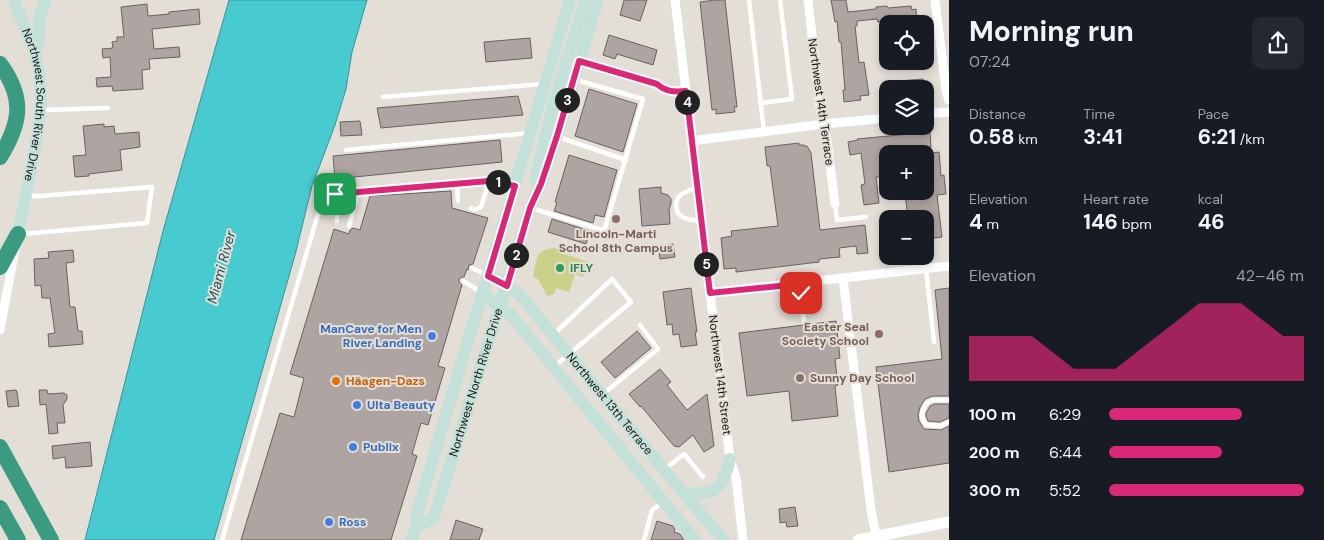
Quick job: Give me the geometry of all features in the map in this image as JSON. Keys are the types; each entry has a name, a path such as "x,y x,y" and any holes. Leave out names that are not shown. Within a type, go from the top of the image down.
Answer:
{"highway":[{"path":"0,64 8,75 15,92 17,104 14,132 0,157"},
{"path":"0,267 18,234"},
{"path":"0,447 51,540"},
{"path":"0,508 18,540"}],"main road":[{"name":"Northwest South River Drive","path":"14,0 35,53 40,80 41,110 18,234"},
{"path":"35,53 39,38 39,17 46,0"},
{"name":"Northwest North River Drive","path":"412,540 416,528 417,514 570,0"},
{"path":"530,208 543,144 561,79 589,1"},
{"name":"Northwest North River Drive","path":"416,528 434,517 530,208 541,184 557,136 579,61 589,1"},
{"name":"Northwest 13th Terrace","path":"488,276 520,295 724,540"},
{"name":"Northwest 13th Terrace","path":"483,294 511,315 695,540"},
{"path":"684,494 704,494 716,488 724,481 730,459"}],"street":[{"name":"Northwest 14th Street","path":"675,0 730,459 736,478 743,540"},
{"name":"Northwest 14th Terrace","path":"808,0 820,106 827,141 835,204"},
{"path":"935,0 946,91 949,100"},
{"path":"934,113 949,112"},
{"path":"692,141 879,119"},
{"name":"Northwest South River Drive","path":"0,330 18,234"},
{"path":"710,293 949,266"},
{"path":"843,278 876,538"},
{"path":"858,540 876,538 949,522"}],"lane":[{"path":"749,0 764,132"},
{"path":"760,103 792,98 780,0"},
{"path":"579,61 657,84 662,89 673,92 686,91"},
{"path":"530,208 604,229 643,99 573,80"},
{"path":"383,97 545,84"},
{"path":"41,110 108,108"},
{"path":"346,150 531,133"},
{"path":"557,136 626,160"},
{"path":"222,540 321,204 327,196 489,181 515,186"},
{"path":"471,208 475,210 481,207 489,181"},
{"path":"457,184 458,201"},
{"path":"18,234 147,223 152,187 25,196"},
{"path":"697,188 678,196 676,199 676,210 682,217 701,221"},
{"path":"349,226 358,192"},
{"path":"337,221 342,194"},
{"path":"835,204 836,220 866,217"},
{"path":"472,268 488,276"},
{"path":"926,269 934,342"},
{"path":"553,335 612,279 631,302 554,367"},
{"path":"463,281 483,294"},
{"path":"800,284 804,321"},
{"path":"602,394 658,349 640,325"},
{"path":"948,400 933,400 927,403 922,413 922,420 926,425 941,426 948,422"},
{"path":"664,470 684,454 703,478"},
{"path":"644,540 652,510 664,502"}],"green space":[{"name":"iFLY","path":"553,248 588,262 583,277 575,274 569,292 556,288 554,294 547,296 538,279 533,277 539,254 542,251"}],"water":[{"name":"Miami River","path":"229,0 367,0 352,52 346,89 335,125 312,186 295,255 214,540 85,540 163,231"}],"building":[{"path":"624,0 647,0 640,21 620,15"},
{"path":"725,0 737,107 734,107 735,112 716,114 716,109 712,110 700,2"},
{"path":"831,0 846,0 848,12 887,6 888,8 911,6 912,10 916,9 916,15 879,15 879,22 877,19 857,21 857,26 855,26 859,63 864,62 869,95 860,96 861,100 844,102 843,90 845,90 841,42 839,42 837,21 835,22"},
{"path":"147,4 148,16 199,9 200,24 152,29 154,49 179,47 180,57 149,59 150,69 142,70 143,89 113,91 112,86 97,87 96,78 111,77 110,57 103,58 102,49 113,48 112,42 117,41 117,37 124,37 121,7"},
{"path":"609,35 657,50 653,65 617,54 615,59 603,55"},
{"path":"530,38 532,58 486,62 484,42"},
{"path":"589,89 637,104 623,152 575,136"},
{"path":"518,96 523,115 381,128 377,108"},
{"path":"360,121 362,135 341,136 340,122"},
{"path":"104,124 104,127 114,126 115,134 139,132 140,147 120,150 122,170 75,177 73,156 86,155 83,126"},
{"path":"899,135 930,135 931,145 879,145 879,177 876,177 879,203 864,205 861,185 865,184 861,153 850,155 848,142 857,139"},
{"path":"500,140 502,162 335,179 333,156"},
{"path":"799,143 799,145 807,146 811,153 820,230 865,225 868,253 857,254 856,246 839,248 840,257 819,259 819,262 736,272 736,268 724,269 721,238 732,236 731,231 778,226 770,166 767,166 765,147"},
{"path":"939,152 941,176 944,175 946,194 937,195 942,237 934,238 934,210 907,210 906,200 934,200 934,153"},
{"path":"569,155 617,170 604,217 595,215 593,223 554,211"},
{"path":"661,187 661,193 668,195 671,199 669,209 670,224 642,226 639,189"},
{"path":"451,191 452,208 488,218 473,264 469,265 464,277 459,279 462,285 438,366 445,368 428,425 421,423 412,454 417,456 391,540 241,540 280,413 294,417 304,378 290,374 334,229 349,234 353,228 360,230 370,196"},
{"path":"552,219 590,231 586,244 548,232"},
{"path":"673,244 675,257 660,259 658,246"},
{"path":"73,250 74,262 66,263 70,307 75,307 78,331 82,331 83,344 49,347 48,334 55,333 50,298 42,298 41,285 35,286 34,259 49,258 48,252"},
{"path":"691,288 697,345 681,347 679,334 673,335 672,324 667,325 663,292"},
{"path":"949,288 949,396 933,396 925,399 918,415 924,429 941,430 949,426 949,463 889,472 876,367 942,359 935,290"},
{"path":"836,321 840,358 835,359 838,385 835,386 838,416 792,421 789,391 747,396 739,333"},
{"path":"637,331 651,348 615,378 601,362"},
{"path":"660,369 671,382 667,385 687,410 707,394 714,446 704,452 693,435 679,447 674,446 629,394"},
{"path":"16,390 19,406 8,407 6,391"},
{"path":"39,390 47,390 48,394 64,393 67,395 63,405 65,423 57,423 58,433 49,434 46,404 40,405"},
{"path":"934,404 949,404 949,418 940,422 928,421 926,413 930,406"},
{"path":"90,442 92,466 66,468 65,457 53,459 52,446"},
{"path":"795,507 798,526 787,527 786,522 780,523 779,509"},
{"path":"456,520 483,529 479,540 450,540"},
{"path":"657,521 673,526 674,532 680,534 684,540 651,540"}],"place":[{"name":"Lincoln-Marti School 8th Campus","path":"616,219"},
{"name":"iFLY","path":"560,268"},
{"name":"Easter Seal Society School","path":"879,334"},
{"name":"ManCave for Men River Landing","path":"432,336"},
{"name":"Sunny Day School","path":"800,378"},
{"name":"Häagen-Dazs","path":"336,381"},
{"name":"Ulta Beauty","path":"357,405"},
{"name":"Publix","path":"353,447"},
{"name":"Ross","path":"329,522"}],"route":[{"path":"335,194 489,181 515,186 488,276 507,286 530,208 541,184 557,136 579,61 657,84 662,89 673,92 686,91 710,293 800,284 801,293"}]}
